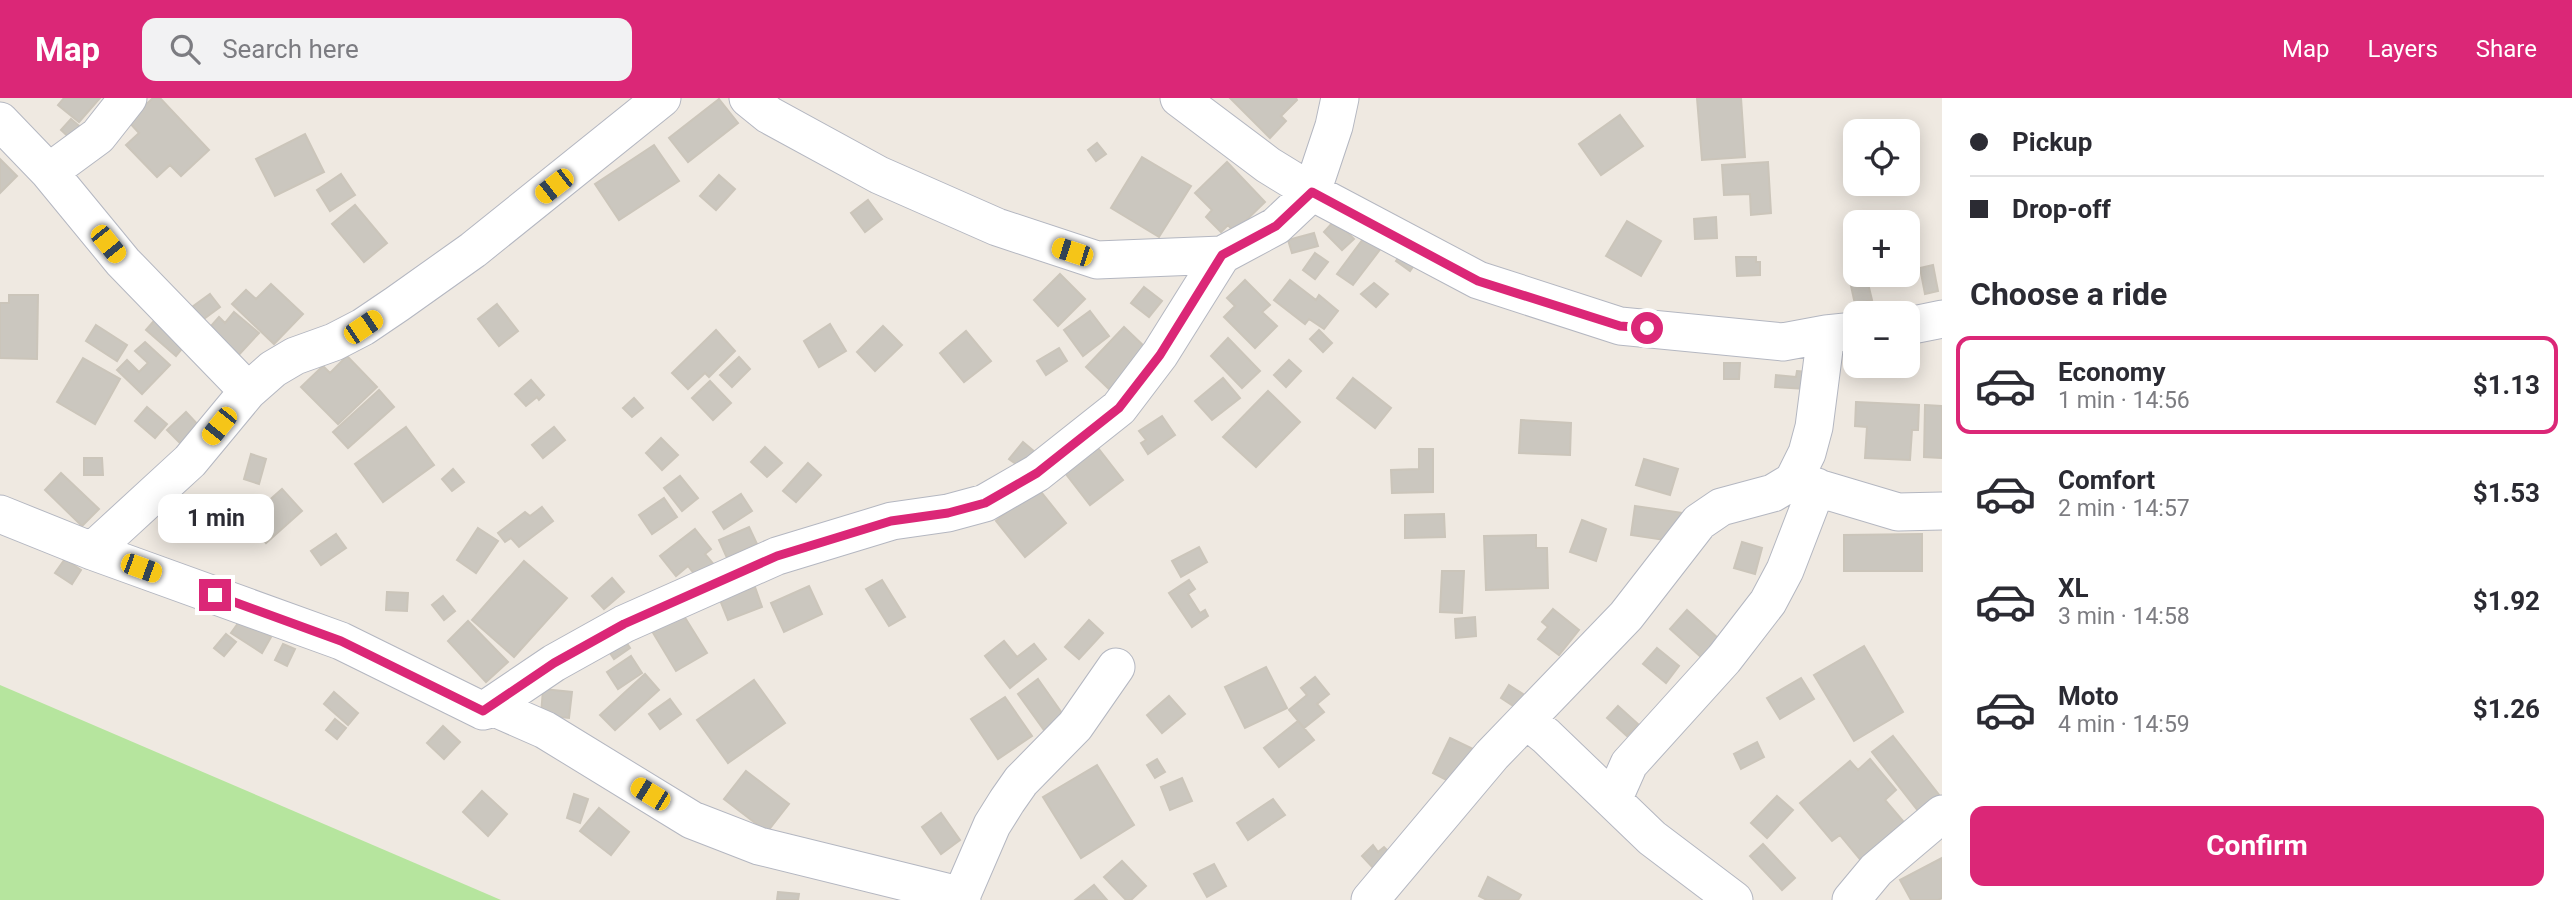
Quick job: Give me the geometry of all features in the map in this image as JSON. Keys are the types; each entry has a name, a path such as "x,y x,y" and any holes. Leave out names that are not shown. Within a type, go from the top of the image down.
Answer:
{"street":[{"path":"49,172 98,136 128,98"},
{"path":"92,551 190,461 247,391 273,369 295,356 334,342 363,327 493,234 662,98"},
{"path":"748,98 769,115 879,175 1010,232 1097,260 1222,255 1276,226 1312,192 1334,126 1340,98"},
{"path":"1179,98 1268,165 1312,192 1478,281 1620,326 1783,342 1841,332 1807,453 1805,484 1785,570 1768,602 1724,659 1629,764 1613,800"},
{"path":"0,121 49,172 123,262 247,391"},
{"path":"483,711 554,663 624,624 777,556 891,521 948,513 985,503 1037,473 1119,408 1160,355 1222,255"},
{"path":"1920,324 1942,319"},
{"path":"1370,900 1492,755 1626,616 1699,522 1721,507 1805,484 1898,512 1942,511"},
{"path":"0,514 92,551 341,641 483,711 495,708 545,730 692,820 758,846 950,893 961,899 992,825 1007,801 1021,781 1075,726 1116,667"},
{"path":"1526,720 1652,838 1734,900"},
{"path":"1851,900 1876,870 1942,814"}],"green space":[{"path":"0,685 35,700 501,900 0,900"}],"building":[{"path":"64,98 100,98 79,122 58,105"},
{"path":"153,98 160,98 209,150 181,176 170,165 157,177 126,145 139,133 128,121"},
{"path":"1230,98 1297,100 1281,116 1286,121 1270,138"},
{"path":"1697,98 1741,98 1745,157 1702,160"},
{"path":"719,99 738,123 688,162 669,138"},
{"path":"1620,115 1643,146 1601,175 1579,144"},
{"path":"71,119 84,130 74,142 61,130"},
{"path":"305,134 324,172 275,196 256,159"},
{"path":"1097,143 1106,154 1096,161 1088,150"},
{"path":"654,145 679,181 619,220 595,184"},
{"path":"1142,157 1191,186 1159,237 1111,208"},
{"path":"0,159 17,176 0,193"},
{"path":"1227,162 1265,202 1234,232 1228,225 1221,232 1206,217 1212,210 1195,193"},
{"path":"1768,162 1771,213 1751,215 1750,194 1724,195 1722,165"},
{"path":"341,174 355,195 330,211 317,190"},
{"path":"719,175 735,189 716,210 700,196"},
{"path":"868,200 882,219 865,232 851,213"},
{"path":"355,205 387,243 364,262 332,224"},
{"path":"1716,217 1717,238 1695,239 1694,219"},
{"path":"1335,220 1354,239 1342,250 1324,232"},
{"path":"1627,221 1661,241 1641,276 1606,256"},
{"path":"1369,231 1385,243 1353,285 1337,274"},
{"path":"1314,233 1318,246 1292,253 1288,240"},
{"path":"1405,248 1419,258 1410,271 1396,261"},
{"path":"1315,253 1328,262 1315,279 1303,270"},
{"path":"1736,257 1756,257 1756,262 1760,262 1760,275 1737,276"},
{"path":"1933,265 1938,291 1925,294 1920,268"},
{"path":"1060,274 1085,299 1058,326 1034,300"},
{"path":"1245,280 1270,305 1262,312 1277,326 1255,348 1224,317 1235,306 1227,298"},
{"path":"1290,280 1316,300 1319,295 1338,311 1324,329 1309,319 1305,324 1274,300"},
{"path":"1374,283 1388,294 1376,307 1361,294"},
{"path":"271,284 303,314 274,344 232,304 246,290 256,299"},
{"path":"1144,287 1162,301 1149,317 1131,303"},
{"path":"1851,287 1869,287 1872,300 1854,301"},
{"path":"210,294 220,307 201,321 192,307"},
{"path":"9,295 38,295 37,359 0,358 0,303 9,303"},
{"path":"497,304 518,331 499,346 478,319"},
{"path":"1090,311 1109,336 1083,356 1064,330"},
{"path":"234,312 259,333 234,360 204,334 219,317 225,323"},
{"path":"160,314 190,339 176,356 146,330"},
{"path":"830,324 846,351 819,367 804,341"},
{"path":"96,325 127,345 117,361 86,341"},
{"path":"883,326 902,345 875,371 857,352"},
{"path":"1124,327 1147,349 1109,389 1086,367"},
{"path":"716,330 735,351 709,377 705,373 688,389 672,373"},
{"path":"1319,330 1332,343 1323,352 1310,339"},
{"path":"966,331 991,361 964,382 940,353"},
{"path":"1228,338 1260,371 1242,388 1211,356"},
{"path":"145,342 170,365 142,394 117,370 127,360 139,372 148,363 135,351"},
{"path":"1059,348 1067,361 1046,375 1037,361"},
{"path":"347,356 377,387 338,424 301,387 323,366 330,373"},
{"path":"739,357 750,369 732,387 720,375"},
{"path":"83,358 120,379 95,424 57,402"},
{"path":"1289,360 1301,371 1286,387 1274,375"},
{"path":"1724,363 1740,363 1739,379 1724,379"},
{"path":"1797,371 1807,372 1806,389 1775,387 1776,375 1796,377"},
{"path":"1223,378 1240,398 1212,420 1195,401"},
{"path":"1353,378 1391,408 1375,428 1337,398"},
{"path":"531,380 544,395 526,406 515,394"},
{"path":"710,381 731,403 713,420 692,398"},
{"path":"379,390 394,407 348,448 333,432"},
{"path":"1268,391 1300,422 1256,467 1223,437"},
{"path":"634,398 643,408 632,417 623,408"},
{"path":"1856,402 1919,405 1918,430 1912,430 1910,460 1865,458 1867,427 1855,426"},
{"path":"1925,405 1942,406 1942,458 1924,457"},
{"path":"147,407 167,424 155,438 135,421"},
{"path":"186,412 201,428 183,446 167,430"},
{"path":"1162,416 1175,435 1148,454 1141,443 1146,440 1139,431"},
{"path":"1521,420 1571,423 1570,455 1519,453"},
{"path":"406,427 434,465 383,502 355,464"},
{"path":"554,427 565,440 543,458 532,445"},
{"path":"661,438 678,455 662,470 646,453"},
{"path":"1023,442 1036,453 1023,469 1009,459"},
{"path":"1095,444 1123,480 1090,505 1062,469"},
{"path":"765,447 782,463 767,477 751,462"},
{"path":"1419,449 1433,449 1433,492 1392,493 1391,470 1419,469"},
{"path":"251,454 266,459 259,484 244,479"},
{"path":"84,458 102,458 103,475 84,475"},
{"path":"1644,459 1678,469 1670,495 1636,485"},
{"path":"808,463 821,475 796,502 783,491"},
{"path":"453,469 464,482 452,491 442,479"},
{"path":"61,473 99,509 82,526 45,490"},
{"path":"680,476 698,498 682,511 664,488"},
{"path":"1037,487 1066,523 1025,557 996,521"},
{"path":"282,489 302,511 266,543 246,521"},
{"path":"741,494 752,511 724,529 713,512"},
{"path":"664,498 677,517 652,534 639,515"},
{"path":"1635,506 1683,513 1679,542 1631,535"},
{"path":"542,507 553,521 519,547 511,538 505,542 498,533 525,512 530,516"},
{"path":"1444,514 1445,537 1405,538 1405,515"},
{"path":"1582,520 1606,529 1596,561 1570,552"},
{"path":"749,527 757,544 727,558 719,540"},
{"path":"478,528 498,541 476,573 457,560"},
{"path":"695,529 711,549 705,554 716,567 699,580 688,566 676,576 660,556"},
{"path":"336,534 346,548 321,565 311,551"},
{"path":"1922,534 1922,571 1844,571 1844,535"},
{"path":"1536,535 1536,548 1547,548 1548,588 1486,590 1484,536"},
{"path":"1742,542 1762,548 1755,574 1734,568"},
{"path":"1199,547 1207,562 1181,577 1172,561"},
{"path":"65,559 81,570 72,584 55,573"},
{"path":"524,561 567,598 514,657 472,620"},
{"path":"1442,571 1464,571 1462,613 1440,612"},
{"path":"612,578 624,592 604,609 592,596"},
{"path":"882,580 905,617 889,626 866,589"},
{"path":"1189,580 1195,589 1188,594 1200,613 1205,610 1208,616 1192,627 1169,593"},
{"path":"809,586 822,614 784,632 771,603"},
{"path":"755,587 762,607 728,620 720,600"},
{"path":"387,592 408,593 407,611 386,610"},
{"path":"443,596 455,611 444,620 432,605"},
{"path":"679,608 707,653 676,671 649,626"},
{"path":"1553,609 1579,630 1559,655 1538,639 1548,627 1542,622"},
{"path":"1687,610 1719,639 1701,657 1670,629"},
{"path":"1475,617 1476,636 1456,638 1455,619"},
{"path":"241,619 271,637 262,653 231,633"},
{"path":"1089,620 1103,633 1079,659 1065,647"},
{"path":"468,621 508,662 486,682 448,641"},
{"path":"618,630 630,648 614,659 602,641"},
{"path":"226,634 236,642 224,656 214,648"},
{"path":"1004,641 1017,657 1034,644 1046,659 1010,688 985,656"},
{"path":"283,644 295,649 287,666 275,660"},
{"path":"1864,646 1903,712 1854,741 1814,675"},
{"path":"1657,648 1679,666 1666,683 1643,664"},
{"path":"631,656 642,673 618,689 607,672"},
{"path":"1266,667 1287,708 1245,728 1225,687"},
{"path":"645,674 659,690 615,730 600,715"},
{"path":"1315,677 1329,694 1317,704 1324,712 1304,728 1289,710 1307,695 1301,688"},
{"path":"1801,678 1814,699 1780,719 1767,698"},
{"path":"1038,679 1064,716 1044,730 1018,694"},
{"path":"754,680 785,723 728,763 697,720"},
{"path":"1509,685 1529,698 1521,711 1501,698"},
{"path":"543,689 572,692 569,718 541,715"},
{"path":"334,692 358,713 348,725 324,704"},
{"path":"1169,696 1185,714 1162,733 1147,715"},
{"path":"1005,697 1032,736 998,759 971,719"},
{"path":"670,699 681,714 660,729 649,714"},
{"path":"1618,706 1638,724 1627,736 1607,718"},
{"path":"335,719 346,728 337,739 326,730"},
{"path":"1298,721 1314,740 1279,767 1264,748"},
{"path":"443,726 460,742 444,759 427,743"},
{"path":"1893,736 1940,796 1919,812 1872,752"},
{"path":"1450,738 1473,749 1456,785 1433,773"},
{"path":"1757,742 1764,757 1741,769 1734,754"},
{"path":"1157,759 1165,772 1155,778 1147,765"},
{"path":"1870,759 1896,790 1885,800 1908,827 1864,864 1840,835 1832,841 1800,803 1850,761 1858,770"},
{"path":"1097,765 1134,825 1081,858 1043,797"},
{"path":"746,771 789,804 767,832 724,799"},
{"path":"1182,778 1192,801 1170,810 1161,787"},
{"path":"482,791 507,814 488,836 463,812"},
{"path":"574,794 588,799 580,823 567,818"},
{"path":"1777,796 1793,810 1767,838 1751,823"},
{"path":"1273,799 1285,815 1248,840 1237,823"},
{"path":"599,808 629,832 611,855 580,831"},
{"path":"941,813 960,840 941,854 922,827"},
{"path":"1763,844 1795,878 1782,890 1750,856"},
{"path":"1373,845 1378,852 1384,847 1393,856 1377,872 1362,856"},
{"path":"1942,858 1942,898 1911,900 1900,880"},
{"path":"1122,861 1146,886 1131,900 1126,900 1104,877"},
{"path":"1214,864 1226,886 1207,897 1194,874"},
{"path":"1488,877 1521,895 1518,900 1487,900 1479,896"},
{"path":"1094,885 1107,900 1075,900"},
{"path":"778,892 799,894 798,900 777,900"}],"route":[{"path":"215,595 341,641 483,711 554,663 624,624 777,556 891,521 948,513 985,503 1037,473 1119,408 1160,355 1222,255 1276,226 1312,192 1478,281 1620,326 1647,328"}]}
